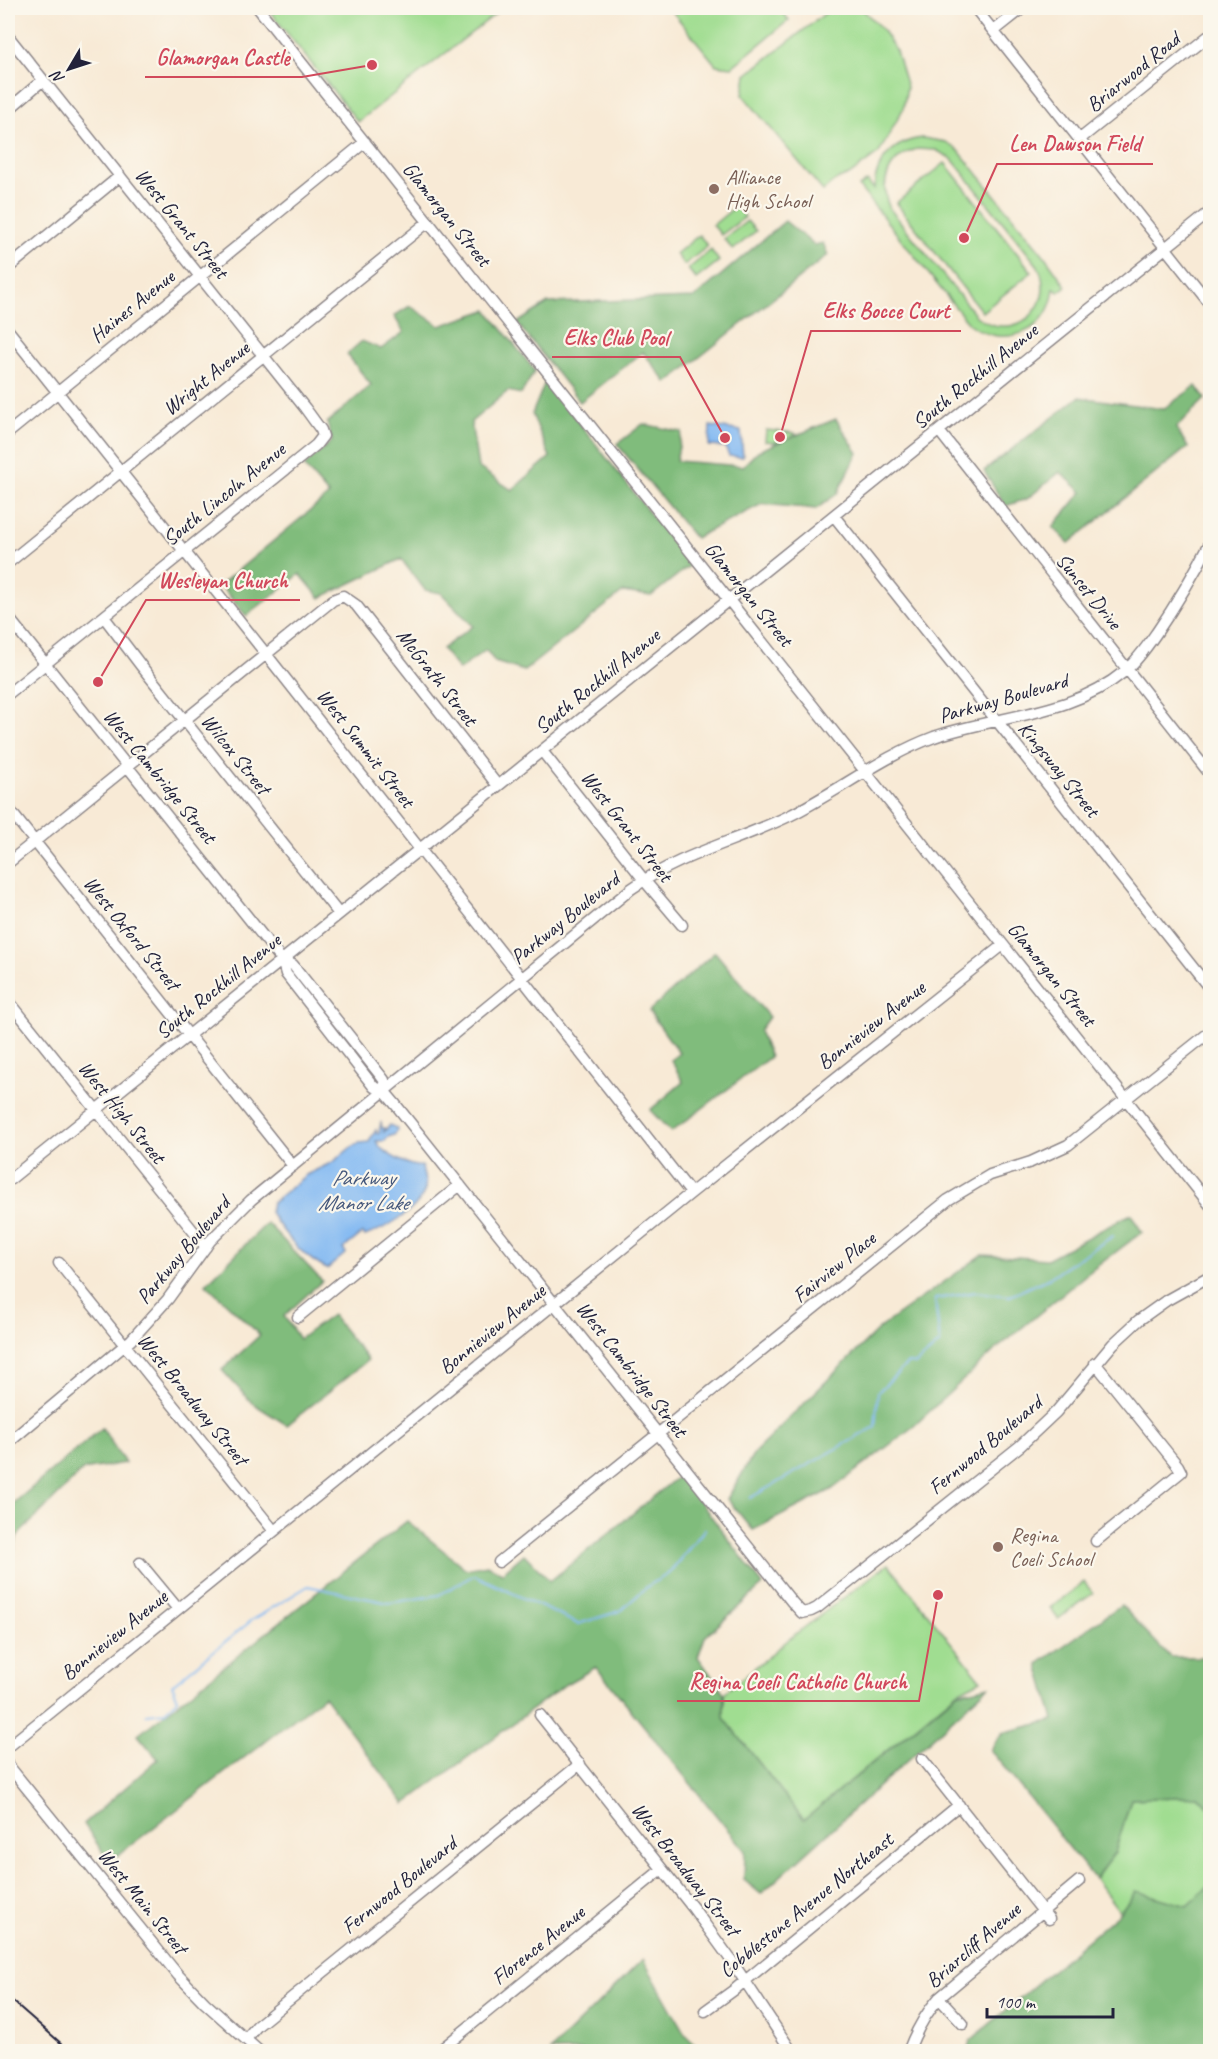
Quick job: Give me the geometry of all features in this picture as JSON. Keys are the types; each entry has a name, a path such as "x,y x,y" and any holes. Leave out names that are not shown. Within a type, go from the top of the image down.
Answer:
{"street":[{"name":"Glamorgan Street","path":"258,8 1210,1205"},
{"path":"975,8 1210,304"},
{"path":"994,31 1023,8"},
{"name":"Briarwood Road","path":"1080,139 1210,34"},
{"name":"West Grant Street","path":"8,36 316,422 323,436"},
{"path":"8,110 43,80"},
{"name":"Haines Avenue","path":"8,433 365,142"},
{"path":"8,268 120,176"},
{"name":"South Rockhill Avenue","path":"8,1181 1210,212"},
{"name":"Wright Avenue","path":"8,563 428,222"},
{"name":"West Summit Street","path":"8,330 691,1193"},
{"name":"Sunset Drive","path":"939,431 1210,774"},
{"name":"South Lincoln Avenue","path":"8,694 316,445 323,436"},
{"name":"Kingsway Street","path":"834,516 1210,989"},
{"name":"Parkway Boulevard","path":"8,1443 125,1346 157,1313 206,1247 232,1217 522,977 644,880 692,855 753,832 794,813 866,770 921,742 950,732 1028,715 1078,699 1109,682 1128,669 1167,617 1210,543"},
{"name":"McGrath Street","path":"266,654 333,600 344,596 356,605 498,786"},
{"name":"West Cambridge Street","path":"8,617 282,960 286,974 374,1087 385,1092 798,1610 805,1613"},
{"name":"Wilcox Street","path":"104,617 339,914"},
{"path":"8,863 266,654"},
{"name":"West Grant Street","path":"542,751 682,925"},
{"name":"West Oxford Street","path":"8,808 292,1166"},
{"name":"Bonnieview Avenue","path":"8,1747 691,1193 1003,945"},
{"name":"West High Street","path":"8,1000 206,1247"},
{"name":"Fairview Place","path":"499,1562 948,1200 990,1175 1039,1160 1068,1146 1210,1032"},
{"path":"298,1317 460,1185"},
{"name":"West Broadway Street","path":"59,1263 274,1531"},
{"name":"Fernwood Boulevard","path":"805,1613 817,1608 1020,1446 1056,1412 1095,1363 1120,1337 1153,1310 1184,1289 1210,1276"},
{"path":"1095,1363 1181,1472 1096,1541"},
{"path":"140,1563 178,1609"},
{"name":"West Broadway Street","path":"540,1715 703,1921 792,2052"},
{"path":"922,1759 1046,1915"},
{"name":"Fernwood Boulevard","path":"246,2039 257,2026 580,1764"},
{"name":"West Main Street","path":"8,1765 170,1966 205,2003 260,2052"},
{"name":"Cobblestone Avenue Northeast","path":"705,2011 734,1990 959,1805"},
{"name":"Florence Avenue","path":"438,2052 663,1869"},
{"name":"Briarcliff Avenue","path":"909,2052 919,2026 928,2010 939,1998 1046,1915 1079,1881"},
{"path":"939,1998 963,2024"}],"green space":[{"path":"267,8 503,8 358,122"},
{"path":"674,8 779,8 789,20 732,67 716,65 671,10"},
{"path":"832,8 861,8 882,29 896,51 907,87 903,109 879,153 849,175 836,180 823,191 743,95 746,75"},
{"path":"923,138 946,142 959,151 1043,254 1066,286 1058,292 1054,288 1051,304 1044,316 1023,333 996,336 982,332 969,324 859,187 867,181 874,189 878,169 888,154 903,143","holes":["917,149 936,150 952,159 1038,266 1043,281 1042,296 1037,308 1028,318 1017,324 1004,326 990,324 976,316 890,209 885,190 888,172 893,165 899,158"]},
{"path":"945,163 1032,272 982,312 896,203"},
{"path":"736,206 745,217 721,235 713,225"},
{"path":"747,221 756,231 733,250 724,239"},
{"path":"785,221 814,245 823,243 828,255 667,383 643,352 580,402 517,323 548,303 694,298"},
{"path":"699,235 708,246 684,265 676,254"},
{"path":"711,250 719,261 696,279 688,269"},
{"path":"410,306 440,326 487,310 535,371 521,394 508,391 471,422 478,467 512,490 550,457 532,414 546,380 690,565 651,596 623,592 524,671 495,662 486,650 459,670 442,649 473,626 441,593 425,590 401,559 320,598 300,574 246,616 220,585 329,495 304,466 332,441 327,423 371,385 347,354 362,341 381,349 404,332 394,316"},
{"path":"1196,386 1205,399 1176,428 1188,447 1069,543 1053,527 1082,492 1060,472 1027,499 1005,506 984,471 1079,397 1163,409"},
{"path":"836,419 858,453 837,494 816,509 762,504 695,538 617,444 643,424 682,432 676,461 743,466 758,451"},
{"path":"766,430 795,433 793,444 765,441"},
{"path":"715,952 769,1017 759,1031 770,1057 671,1132 650,1110 683,1082 671,1060 679,1053 649,1011"},
{"path":"1131,1214 1142,1232 1083,1277 994,1351 914,1426 831,1490 753,1530 727,1499 755,1452 882,1326 982,1255 1047,1259"},
{"path":"267,1223 322,1281 284,1316 299,1339 332,1315 368,1360 287,1425 252,1403 222,1370 260,1335 206,1284"},
{"path":"102,1428 125,1463 83,1470 17,1536 14,1551 8,1555 8,1508"},
{"path":"680,1475 763,1585 705,1637 698,1657 724,1693 724,1718 804,1820 957,1693 989,1686 761,1894 744,1880 745,1851 596,1667 566,1684 405,1804 324,1696 109,1862 84,1824 158,1759 138,1735 407,1521 466,1569 487,1565 502,1573 524,1554 550,1581"},
{"path":"888,1564 981,1680 956,1693 804,1820 724,1718 724,1693 793,1636"},
{"path":"1084,1582 1093,1593 1058,1619 1050,1608"},
{"path":"1121,1605 1170,1657 1210,1657 1210,1808 1198,1796 1131,1799 1115,1852 1095,1879 990,1750 1002,1733 1054,1720 1038,1664"},
{"path":"1198,1796 1210,1808 1210,1885 1187,1906 1136,1891 1120,1912 1095,1879 1115,1852 1131,1799"},
{"path":"1210,1885 1210,2051 967,2051 970,2041 1120,1912 1136,1891 1187,1906"},
{"path":"643,1959 685,2034 701,2051 550,2051"}],"water":[{"path":"710,426 741,431 743,457 729,456 725,447 709,446"},
{"name":"Parkway Manor Lake","path":"381,1122 382,1128 385,1128 383,1133 390,1125 398,1131 385,1141 376,1141 379,1146 397,1159 411,1165 422,1166 425,1189 422,1197 409,1211 382,1229 365,1236 363,1233 343,1249 346,1253 327,1269 310,1259 288,1237 270,1212 272,1203 306,1175 333,1162 359,1143 369,1142 376,1130 377,1134 379,1133"}],"waterway":[{"path":"750,1498 875,1427 878,1392 908,1363 916,1364 940,1343 935,1299 976,1292 1010,1296 1049,1278 1113,1236"},
{"path":"146,1714 164,1712 178,1699 172,1685 251,1621 308,1586 389,1603 439,1595 474,1575 578,1624 620,1611 648,1586 668,1574 705,1529"}],"railway":[{"path":"8,1997 71,2052"}],"place":[{"name":"Glamorgan Castle","path":"372,65"},
{"name":"Alliance High School","path":"714,189"},
{"name":"Len Dawson Field","path":"964,238"},
{"name":"Elks Bocce Court","path":"780,437"},
{"name":"Elks Club Pool","path":"725,438"},
{"name":"Wesleyan Church","path":"98,682"},
{"name":"Regina Coeli School","path":"998,1547"},
{"name":"Regina Coeli Catholic Church","path":"938,1595"}]}
